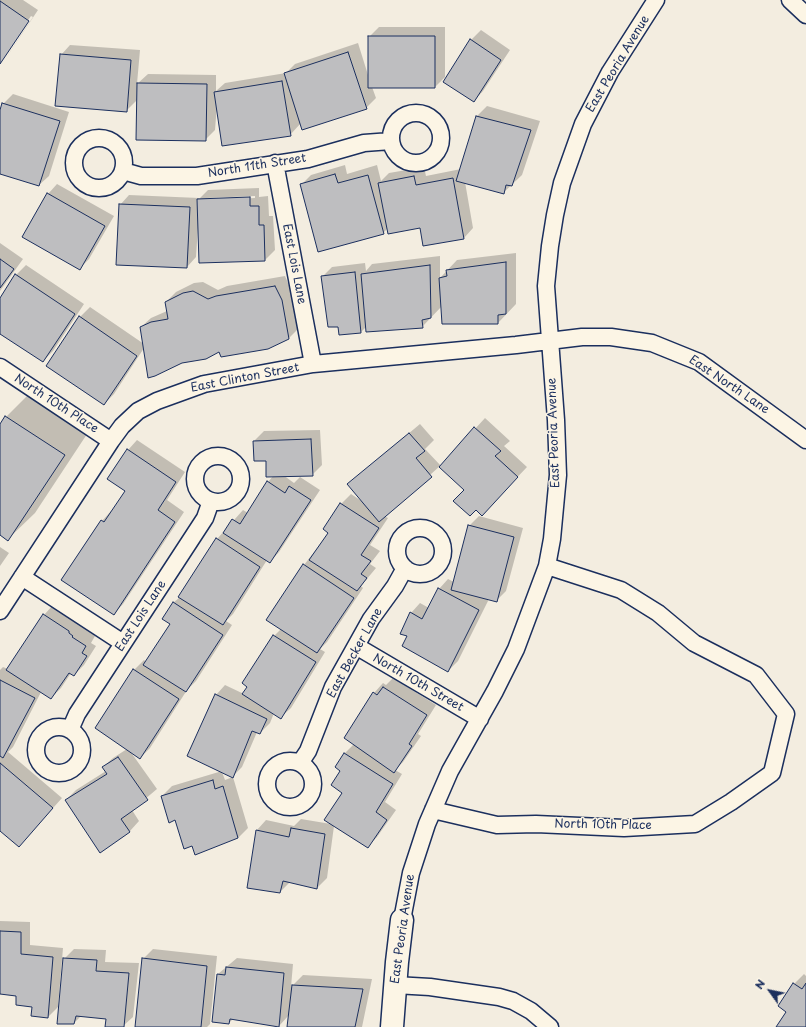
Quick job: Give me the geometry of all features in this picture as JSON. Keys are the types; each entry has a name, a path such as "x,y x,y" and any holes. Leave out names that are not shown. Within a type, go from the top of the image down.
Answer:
{"street":[{"name":"East Peoria Avenue","path":"392,1027 401,929 408,885 417,851 450,771 480,719 516,649 547,566 552,539 558,475 546,286 550,246 562,183 583,124 610,72 656,0"},
{"path":"790,0 806,15"},
{"name":"North 11th Street","path":"123,171 141,176 197,176 308,159 364,143 391,141"},
{"name":"East Lois Lane","path":"275,163 313,364"},
{"name":"East North Lane","path":"550,341 582,337 611,337 652,343 674,351 699,362 806,440"},
{"name":"East Clinton Street","path":"0,611 111,441 138,411 182,391 204,384 313,364 550,341"},
{"name":"North 10th Place","path":"0,367 111,441"},
{"name":"East Lois Lane","path":"70,730 77,714 205,518 211,501"},
{"name":"North 10th Place","path":"433,810 497,825 536,824 624,828 695,824 731,802 772,773 786,714 756,675 694,642 658,613 621,590 547,566"},
{"name":"East Becker Lane","path":"300,763 308,751 333,687 371,619 395,586 405,568"},
{"path":"22,577 123,643"},
{"name":"North 10th Street","path":"356,646 480,719"},
{"path":"395,985 430,987 498,997 513,1001 530,1011 550,1027"}],"building":[{"path":"0,1 29,21 0,64"},
{"path":"368,36 435,36 435,88 368,88"},
{"path":"470,39 501,60 474,102 443,82"},
{"path":"348,52 367,109 302,130 284,73"},
{"path":"60,54 131,60 127,112 55,106"},
{"path":"282,81 291,136 222,146 214,92"},
{"path":"137,83 207,84 206,141 136,140"},
{"path":"2,103 60,121 39,186 0,174 0,110"},
{"path":"476,116 531,130 512,186 506,185 504,194 456,181"},
{"path":"335,174 338,183 368,175 384,234 318,252 300,184"},
{"path":"414,176 416,185 453,178 464,239 423,246 420,228 388,234 378,183"},
{"path":"47,193 105,226 80,270 22,237"},
{"path":"250,197 250,206 259,206 259,225 264,225 265,261 199,263 197,199"},
{"path":"119,204 190,207 187,268 116,265"},
{"path":"0,259 14,269 0,288"},
{"path":"506,262 506,314 498,315 498,324 442,324 439,278 447,276 446,270"},
{"path":"430,265 431,318 422,320 423,328 366,332 361,274"},
{"path":"355,272 361,333 339,335 338,327 328,327 321,276"},
{"path":"15,274 75,314 43,362 0,334 0,298"},
{"path":"275,286 282,300 289,339 268,349 221,357 219,352 206,359 182,363 148,378 140,327 151,322 168,319 165,302 183,293 193,291 208,299 216,296"},
{"path":"79,316 137,356 104,405 46,366"},
{"path":"5,416 65,455 8,541 0,535 0,424"},
{"path":"474,427 501,451 495,456 518,477 482,516 476,510 470,516 453,501 464,490 439,467"},
{"path":"409,433 425,451 416,458 432,477 379,522 347,484"},
{"path":"311,439 313,476 266,477 266,461 254,461 253,441"},
{"path":"127,449 176,482 158,510 175,522 114,615 61,580 101,520 104,522 125,491 107,479"},
{"path":"267,481 285,493 289,486 311,500 270,563 223,533 232,519 240,524"},
{"path":"340,503 379,528 361,555 371,561 361,574 367,578 357,591 309,560 328,533 323,529"},
{"path":"468,525 514,537 497,602 451,590"},
{"path":"216,538 260,567 223,625 178,597"},
{"path":"303,564 354,598 317,653 266,620"},
{"path":"438,588 479,610 448,672 402,646 407,636 400,634 410,612 422,619"},
{"path":"173,602 223,635 186,692 143,665 170,624 162,619"},
{"path":"43,614 69,631 69,633 73,636 72,637 86,646 82,653 87,656 74,676 69,673 51,699 6,670"},
{"path":"273,635 316,662 281,719 242,694 247,687 242,683"},
{"path":"133,669 179,699 140,759 95,728"},
{"path":"0,680 35,698 3,758 0,756"},
{"path":"383,687 427,715 409,744 412,746 394,773 344,738 373,692 377,695"},
{"path":"215,694 267,719 260,734 252,731 233,778 187,756"},
{"path":"344,753 393,784 376,812 387,820 368,848 324,820 342,793 331,785 340,771 335,767"},
{"path":"118,757 148,800 121,819 130,832 100,853 65,800 107,774 102,767"},
{"path":"0,763 53,808 19,847 0,831"},
{"path":"213,780 215,789 223,786 238,838 195,855 192,846 184,849 175,820 169,823 161,796"},
{"path":"291,828 325,834 317,889 283,881 280,893 247,888 256,830 289,837"},
{"path":"0,931 21,932 21,954 53,957 48,1018 31,1016 32,1007 16,1005 16,996 0,994"},
{"path":"63,958 97,960 96,971 129,973 124,1027 105,1027 106,1019 76,1016 74,1024 57,1024"},
{"path":"142,958 207,966 201,1027 135,1027"},
{"path":"226,967 284,973 279,1027 230,1019 229,1024 212,1022 217,974 225,975"},
{"path":"793,983 802,989 806,983 806,1027 776,1027 786,1012 778,1006"},
{"path":"292,985 363,989 355,1027 287,1027"}]}
